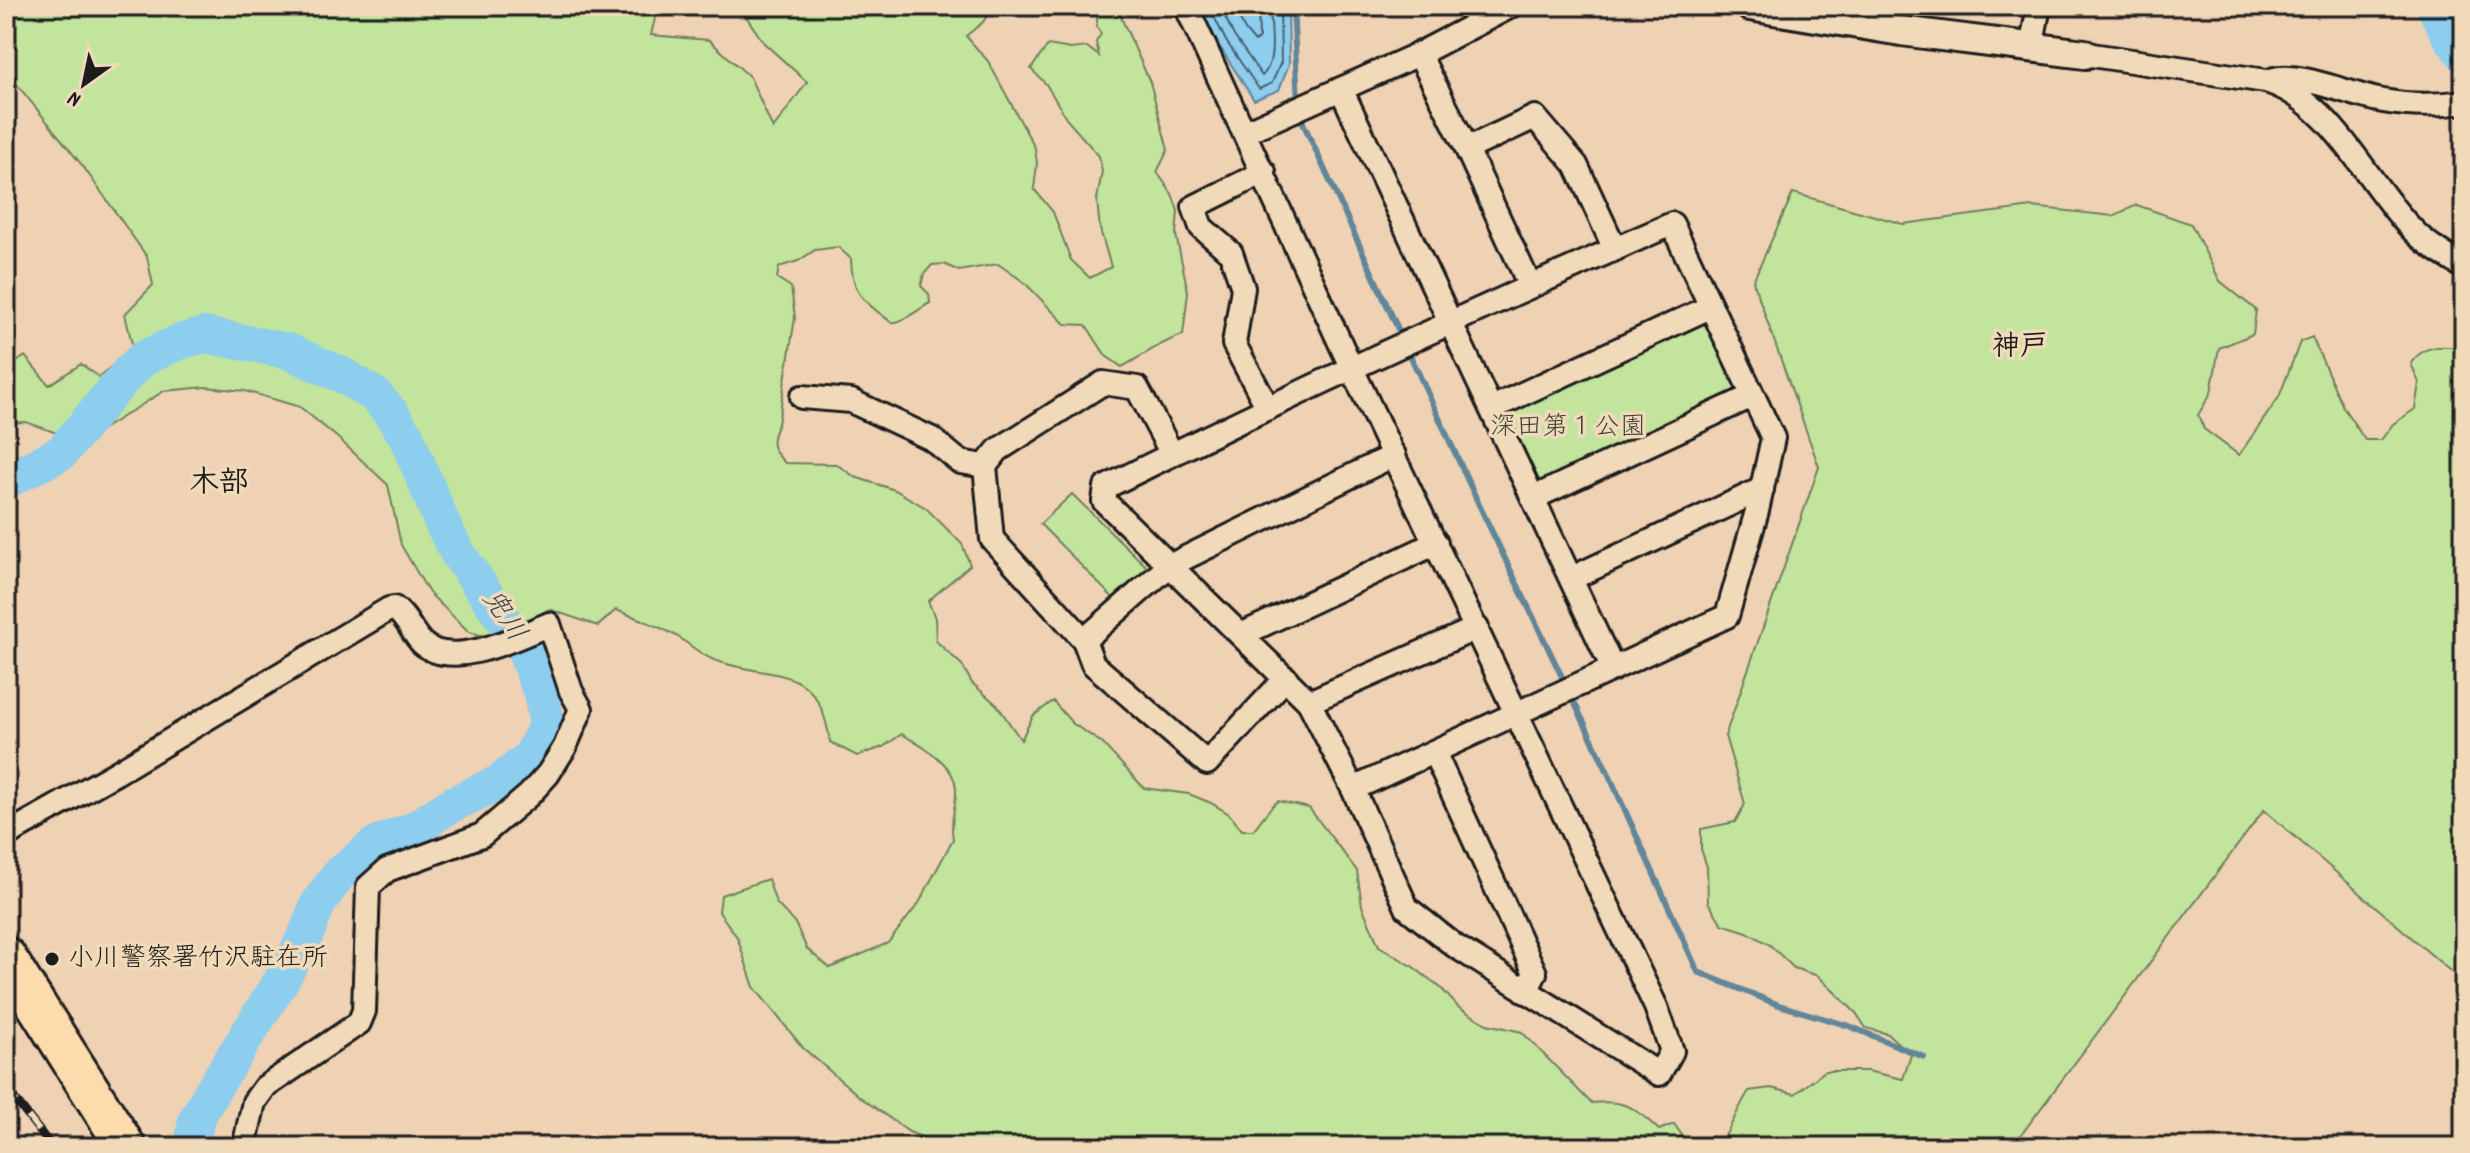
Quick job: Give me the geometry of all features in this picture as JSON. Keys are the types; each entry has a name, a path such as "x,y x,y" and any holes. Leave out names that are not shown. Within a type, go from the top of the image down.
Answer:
{"highway":[{"path":"6,957 126,1147"}],"street":[{"path":"1186,6 1352,369 1518,714 1656,1007 1672,1051 1659,1074 1455,946 1407,908 1309,702 1104,501 1106,487 1268,408 1352,369 1452,323 1530,286 1672,224 1773,438 1727,616 1518,714 1353,789"},
{"path":"1245,132 1419,54 1511,6"},
{"path":"1750,6 1870,27 2266,81 2292,91 2309,105 2332,129 2410,228 2464,267"},
{"path":"2031,48 2039,6"},
{"path":"1419,54 1530,286"},
{"path":"2266,81 2292,76 2382,101 2417,106 2464,102"},
{"path":"1341,89 1613,669"},
{"path":"1467,149 1535,117 1576,165 1615,249"},
{"path":"1264,172 1194,207 1201,227 1231,253 1243,288 1234,344 1268,408"},
{"path":"1492,408 1710,307"},
{"path":"1172,454 1137,388 1103,383 998,450 985,466 992,539 1084,640 1093,664 1207,763 1286,678"},
{"path":"1533,498 1752,396"},
{"path":"802,397 851,401 932,439 960,462 985,466"},
{"path":"1084,640 1169,566 1394,455"},
{"path":"1572,578 1762,489"},
{"path":"1241,635 1436,543"},
{"path":"6,835 116,773 389,609 394,608 400,613 423,645 444,652 470,652 494,647 549,624 571,691 581,709 565,747 529,795 482,835 387,870 368,887 364,1011 359,1023 265,1087 254,1102 244,1147"},
{"path":"1309,702 1477,628"},
{"path":"1434,752 1535,973 1526,992"}],"green space":[{"path":"12,6 658,6 651,35 709,40 750,77 773,129 807,82 764,43 739,6 993,6 983,22 966,36 988,61 1035,148 1034,189 1053,212 1071,260 1090,278 1111,267 1100,229 1097,200 1102,171 1099,156 1068,121 1046,84 1031,69 1048,45 1071,49 1087,47 1099,56 1096,42 1101,34 1097,27 1097,11 1104,6 1116,6 1150,82 1168,150 1157,172 1172,194 1178,211 1176,235 1188,292 1183,335 1122,367 1106,356 1086,325 1065,324 1024,282 998,264 959,271 944,264 932,265 924,274 921,286 929,294 930,303 907,318 892,323 867,303 857,290 851,259 838,247 815,250 798,261 779,267 777,278 791,287 795,318 778,424 773,436 774,449 785,463 836,464 855,477 895,490 926,508 962,544 970,565 928,601 935,618 936,641 962,665 972,683 997,705 1021,740 1033,716 1053,701 1072,723 1102,743 1144,788 1189,794 1211,803 1229,814 1242,830 1253,830 1278,801 1309,808 1357,871 1362,906 1379,946 1441,988 1458,1007 1487,1024 1522,1032 1591,1103 1622,1104 1659,1130 1674,1124 1686,1147 947,1147 909,1132 860,1097 803,1048 754,987 737,937 719,912 721,895 768,879 776,903 795,923 807,949 830,968 888,943 919,903 953,839 956,788 950,770 936,756 902,734 883,747 857,756 830,742 824,716 815,697 804,685 790,678 714,660 678,637 616,610 598,626 549,609 496,639 469,632 429,593 401,545 388,485 300,407 245,391 206,387 164,391 82,442 26,422 6,423 6,370 25,356 49,385 81,364 99,377 133,348 125,314 153,285 147,257 82,165 6,71 6,23"},
{"path":"2430,6 2464,6 2464,40 2452,31"},
{"path":"1793,193 1903,224 2032,207 2113,216 2137,205 2191,224 2220,281 2256,310 2253,334 2219,348 2211,393 2198,415 2204,429 2239,455 2279,397 2300,342 2312,337 2343,407 2365,440 2381,440 2393,424 2415,409 2419,383 2411,363 2416,357 2434,347 2464,349 2464,983 2264,810 2012,1147 1718,1147 1749,1091 1771,1088 1795,1094 1825,1071 1867,1071 1903,1079 1911,1055 1888,1034 1866,1028 1856,1013 1818,976 1794,968 1770,945 1747,932 1722,924 1708,902 1701,829 1735,822 1745,804 1725,736 1819,467 1753,281"},
{"name":"深田第１公園","path":"1698,321 1706,325 1735,387 1734,396 1545,485 1536,479 1508,417 1508,410"},
{"path":"1072,494 1146,566 1148,575 1117,602 1040,524"}],"water":[{"path":"1200,6 1288,6 1289,64 1279,90 1254,100 1218,44"}],"waterway":[{"path":"1293,6 1298,103"},
{"path":"2434,6 2449,35 2464,54"},
{"path":"1299,114 1481,509 1605,766 1698,972 1779,1005 1849,1026 1924,1057"},
{"name":"兜川","path":"6,481 61,453 144,358 179,342 204,335 288,351 342,375 375,395 390,412 406,436 457,552 524,649 541,693 547,724 530,758 500,782 451,805 414,829 375,845 338,875 318,904 304,939 281,981 196,1120 192,1147"}],"railway":[{"path":"6,1088 52,1147"}],"place":[{"name":"小川警察署竹沢駐在所","path":"52,959"}],"district":[{"name":"神戸","path":"2020,349"},
{"name":"木部","path":"219,485"}]}
